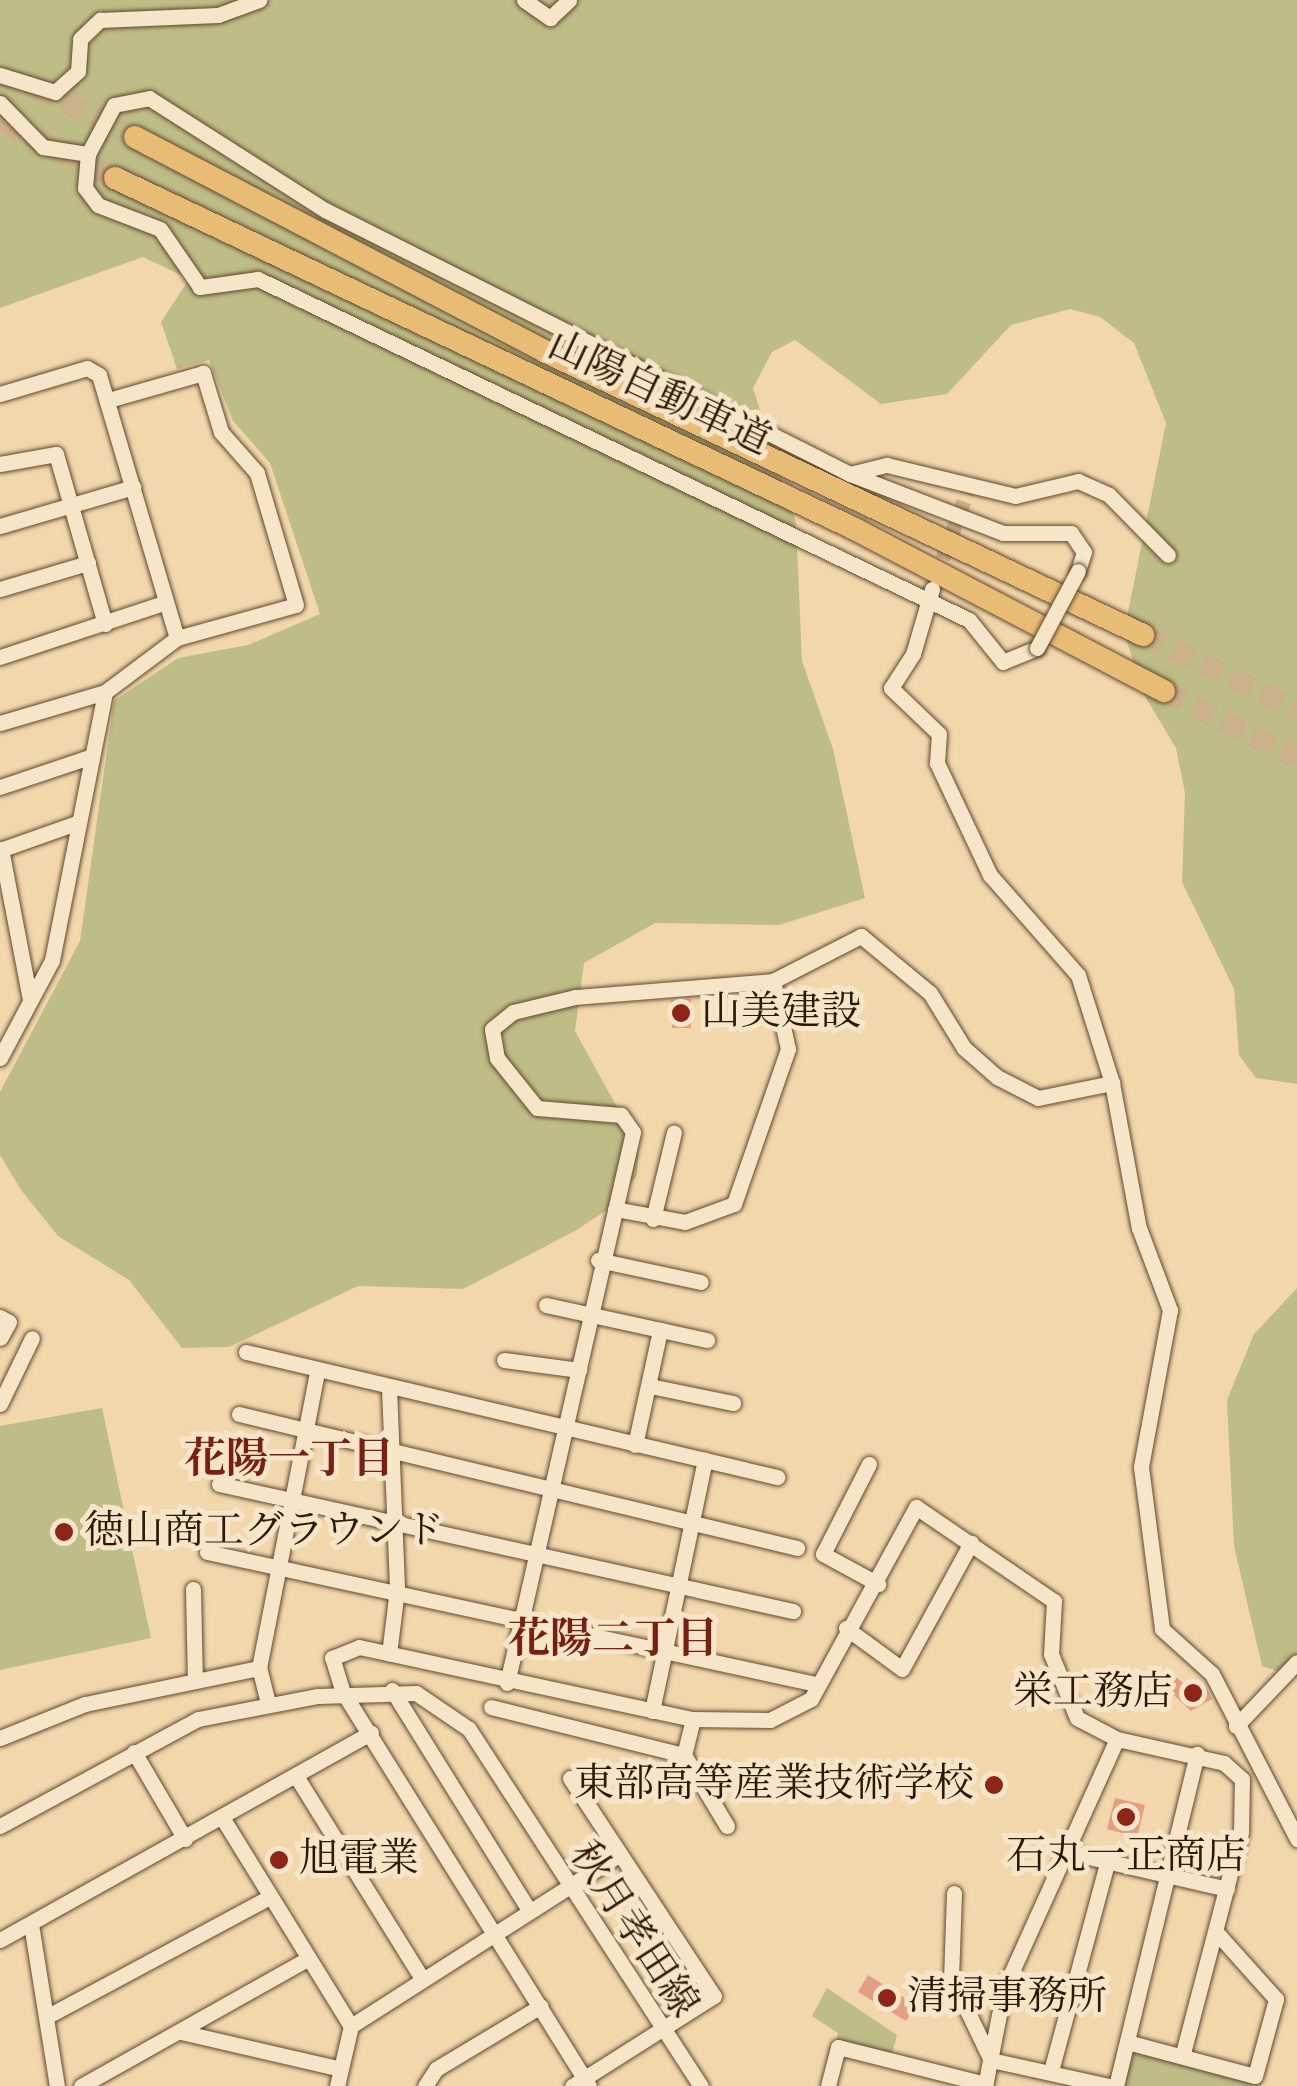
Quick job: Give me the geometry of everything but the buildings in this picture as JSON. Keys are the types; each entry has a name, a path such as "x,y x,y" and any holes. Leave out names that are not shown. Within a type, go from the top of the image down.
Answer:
{"highway":[{"name":"山陽自動車道","path":"135,137 546,352 1144,634"},
{"name":"山陽自動車道","path":"115,178 855,528 1164,691"}],"street":[{"path":"0,75 55,92 78,71 80,38 100,20 218,15 259,0"},
{"path":"524,0 550,18 569,0"},
{"path":"123,97 149,98 324,210 850,474 1002,533 1071,533 1084,552 1078,570 1037,648 1003,662 969,620 931,596 258,280 200,287 160,229 91,199 88,154 123,97"},
{"path":"0,103 42,147 88,154"},
{"path":"0,394 87,368 108,400 177,638"},
{"path":"0,723 105,692 177,638 296,605 257,473 221,432 202,373 108,400"},
{"path":"0,464 56,454 105,624"},
{"path":"850,474 887,466 1015,496 1062,482 1092,484 1168,554"},
{"path":"0,526 133,487"},
{"path":"0,588 88,563"},
{"path":"931,596 890,688 939,734 937,762 990,875 1078,975 1112,1082 1139,1228 1171,1319 1141,1466 1159,1614 1171,1642 1212,1674 1297,1839"},
{"path":"0,657 166,602"},
{"path":"0,1058 52,960 105,692"},
{"path":"0,788 92,756"},
{"path":"30,1000 0,850 79,822"},
{"path":"507,1683 578,1370 598,1260 615,1210 632,1122 537,1108 497,1058 492,1029 513,1012 575,997 774,981 861,936 930,993 964,1048 997,1077 1038,1098 1112,1082"},
{"path":"615,1210 652,1220 704,1219 734,1204 788,1049 774,981"},
{"path":"652,1220 674,1132"},
{"path":"598,1260 701,1282"},
{"path":"546,1304 707,1340"},
{"path":"0,1316 10,1322 0,1338"},
{"path":"634,1445 660,1330"},
{"path":"0,1404 32,1338"},
{"path":"246,1352 777,1477"},
{"path":"504,1360 578,1370"},
{"path":"268,1703 260,1668 308,1437 317,1371"},
{"path":"650,1386 733,1402"},
{"path":"389,1388 398,1589 389,1654"},
{"path":"239,1414 308,1437 797,1548"},
{"path":"652,1711 705,1460"},
{"path":"869,1464 823,1554 878,1584"},
{"path":"219,1484 793,1611"},
{"path":"570,1778 714,1996 582,2084 541,2006 344,1694 332,1658 338,1648 389,1654 507,1683 692,1719 770,1720 811,1699 846,1628 878,1584 916,1507 1054,1602 1060,1686 1077,1718 1116,1740 1196,1754 1242,1779 1227,1889 1183,2053"},
{"path":"846,1628 902,1669 971,1544"},
{"path":"207,1552 282,1562 816,1684"},
{"path":"193,1589 195,1681"},
{"path":"1236,1726 1297,1662"},
{"path":"0,1738 85,1704 260,1668"},
{"path":"392,1690 529,1910"},
{"name":"秋月孝田線","path":"0,1826 198,1720 268,1703 392,1690 416,1693 469,1730 660,2032 701,2086"},
{"path":"491,1707 684,1755"},
{"path":"692,1719 684,1755 727,1826"},
{"path":"0,1940 224,1819 371,1733"},
{"path":"828,2086 838,2047 985,2085 1004,1989 1071,1853 1116,1740"},
{"path":"134,1752 186,1839"},
{"path":"991,2060 1112,2086 1169,1877 1196,1754"},
{"path":"296,1776 421,1977"},
{"path":"224,1819 352,2026"},
{"path":"1071,1853 1227,1889"},
{"path":"337,2086 352,2026 421,1977 620,1854"},
{"path":"1051,2072 1107,1864"},
{"path":"954,1893 951,1977 991,2060"},
{"path":"46,2017 270,1897"},
{"path":"31,1924 57,2086"},
{"path":"1127,2042 1183,2053 1255,2076 1276,2000 1217,1933"},
{"path":"81,2086 309,1958"},
{"path":"426,2086 436,2069 541,2006"},
{"path":"181,2032 341,2069"}],"shaded area":[{"path":"0,0 1297,0 1297,1084 1256,1078 1239,1055 1234,989 1182,882 1185,793 1176,748 1143,693 1124,632 1166,423 1134,343 1100,317 1070,309 1011,325 947,394 881,404 795,340 772,352 753,388 796,523 802,661 833,749 865,898 779,925 655,923 584,963 575,1031 639,1147 637,1175 616,1204 575,1231 463,1289 358,1286 229,1347 182,1348 129,1280 58,1236 21,1190 0,1155 0,1092 80,941 114,701 178,658 248,645 320,614 270,463 233,421 209,360 177,369 161,322 189,279 143,257 0,308"},
{"path":"1297,1288 1297,1677 1262,1666 1234,1546 1227,1400 1254,1334"},
{"name":"徳山商工グラウンド","path":"102,1408 151,1638 0,1670 0,1426"},
{"path":"827,1988 897,2035 891,2057 836,2044 838,2033 812,2016"},
{"path":"1133,2050 1262,2079 1261,2086 1121,2086"}],"tunnel":[{"path":"34,86 135,137"},
{"path":"0,122 115,178"},
{"path":"935,580 968,490"},
{"path":"1143,635 1297,711"},
{"path":"1164,691 1297,758"}],"place":[{"name":"山美建設","path":"681,1013"},
{"name":"徳山商工グラウンド","path":"64,1532"},
{"name":"栄工務店","path":"1193,1693"},
{"name":"東部高等産業技術学校","path":"994,1785"},
{"name":"石丸一正商店","path":"1126,1817"},
{"name":"旭電業","path":"279,1860"},
{"name":"清掃事務所","path":"887,1998"}],"district":[{"name":"花陽一丁目","path":"289,1460"},
{"name":"花陽二丁目","path":"613,1640"}]}
